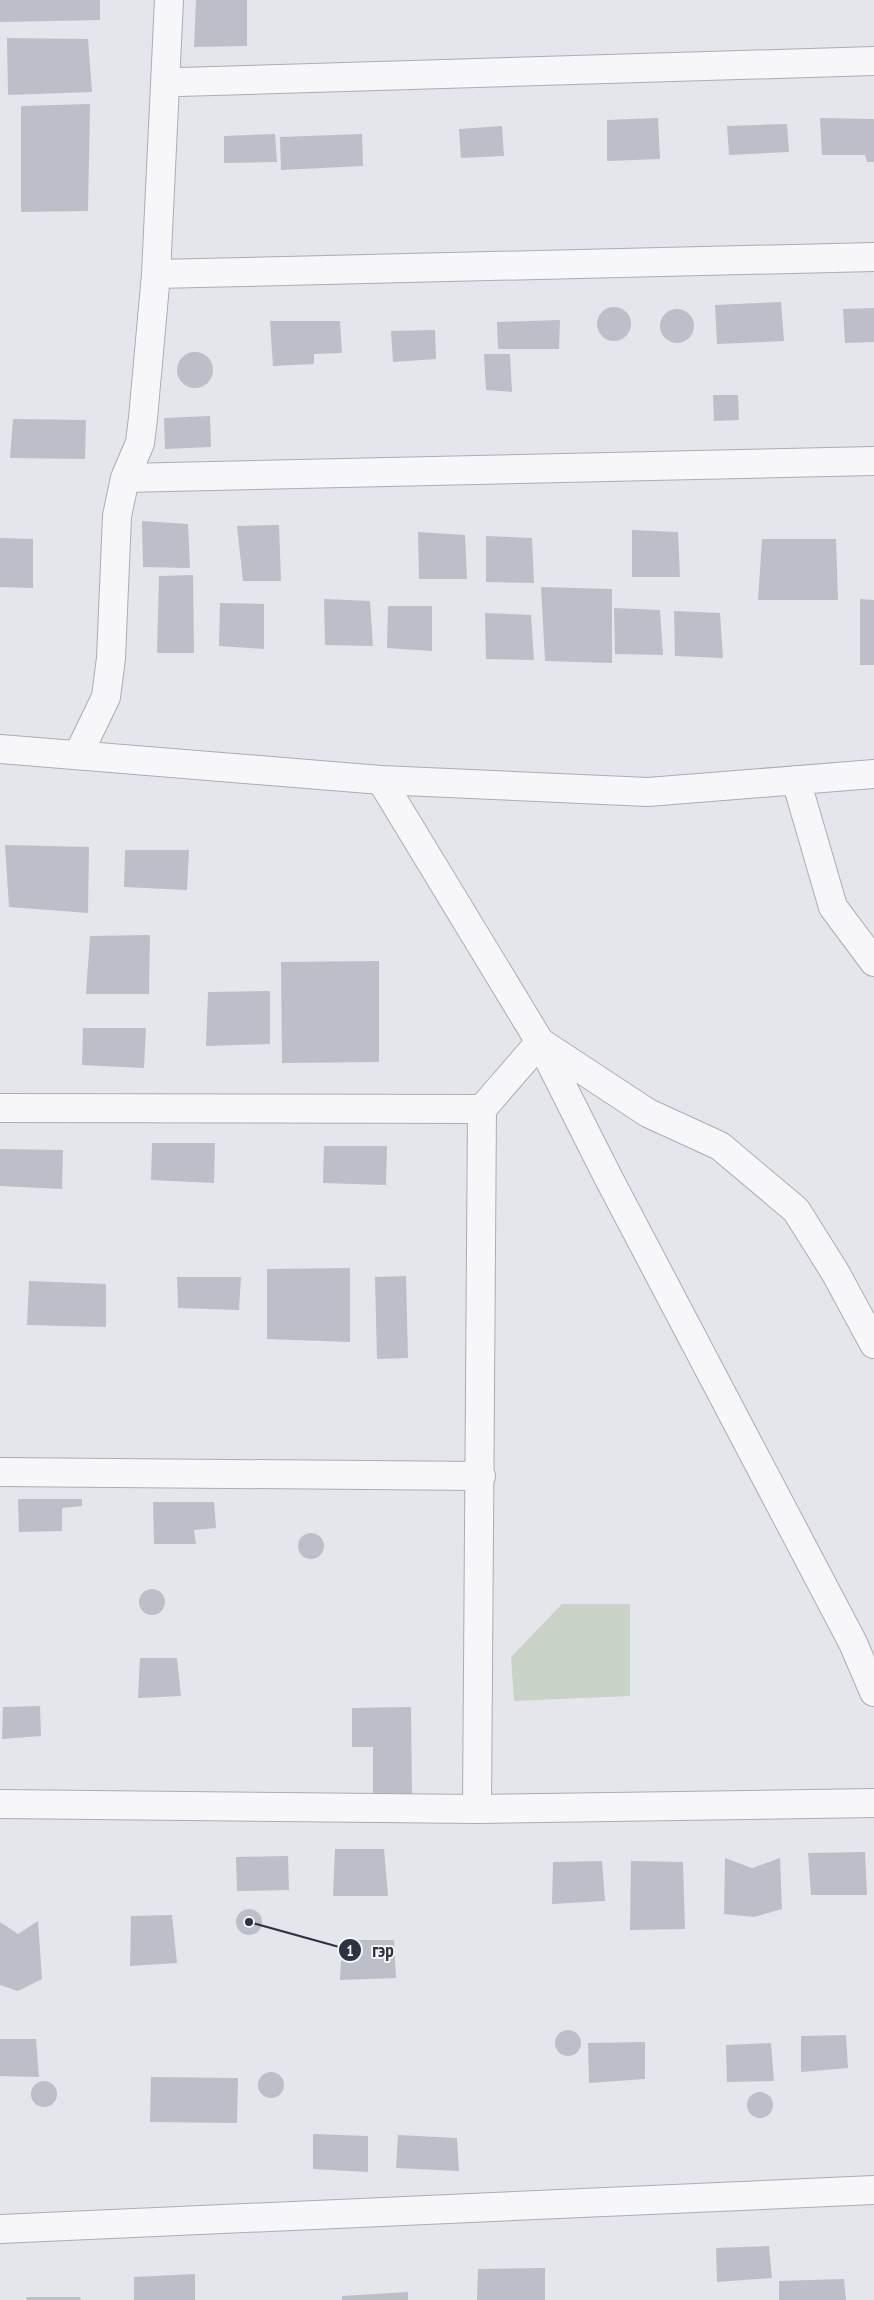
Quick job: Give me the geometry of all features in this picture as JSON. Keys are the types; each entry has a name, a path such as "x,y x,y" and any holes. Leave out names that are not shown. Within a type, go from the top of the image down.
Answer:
{"street":[{"path":"78,755 106,697 111,658 118,516 125,478 140,443 156,274 169,0"},
{"path":"179,82 874,62"},
{"path":"156,274 874,257"},
{"path":"125,478 874,460"},
{"path":"0,749 381,780 648,792 874,774"},
{"path":"381,780 540,1042 608,1177 853,1643 874,1692"},
{"path":"796,780 833,907 874,962"},
{"path":"477,1809 481,1476 482,1109 540,1042"},
{"path":"540,1042 648,1113 720,1146 796,1210 835,1272 874,1344"},
{"path":"0,1108 482,1109"},
{"path":"0,1472 481,1476"},
{"path":"0,1804 477,1809 874,1803"},
{"path":"0,2229 874,2190"}],"green space":[{"path":"562,1604 630,1604 630,1696 514,1701 511,1657"}],"building":[{"path":"0,0 100,0 100,20 0,22"},
{"path":"196,0 247,0 247,46 194,47"},
{"path":"7,38 88,39 92,92 8,95"},
{"path":"90,104 88,211 21,212 21,106"},
{"path":"658,118 660,159 607,161 607,120"},
{"path":"820,118 874,119 874,162 867,162 865,155 822,155"},
{"path":"787,124 789,152 729,155 727,126"},
{"path":"502,126 504,156 461,158 459,129"},
{"path":"275,134 277,162 224,163 224,136"},
{"path":"362,134 363,166 281,170 280,137"},
{"path":"781,302 784,341 717,344 715,305"},
{"path":"614,307 621,308 626,312 630,317 630,331 626,336 621,340 614,341 607,340 602,336 598,331 597,324 598,317 602,312 607,308"},
{"path":"874,308 874,342 845,343 843,309"},
{"path":"677,309 684,310 689,314 693,319 693,333 689,338 684,342 677,343 670,342 665,338 661,333 660,326 661,319 665,314 670,310"},
{"path":"560,320 559,349 498,349 497,322"},
{"path":"270,321 340,321 342,353 314,354 314,364 273,366"},
{"path":"435,330 436,359 393,362 391,331"},
{"path":"195,352 207,358 213,370 207,382 195,388 183,382 177,370 183,358"},
{"path":"484,354 510,354 512,392 486,390"},
{"path":"713,395 738,395 739,420 714,421"},
{"path":"210,416 211,447 165,449 164,418"},
{"path":"13,419 86,420 85,459 10,458"},
{"path":"142,521 188,524 190,568 143,567"},
{"path":"279,525 281,581 243,581 237,526"},
{"path":"632,530 678,532 680,577 632,577"},
{"path":"418,532 465,535 467,579 419,579"},
{"path":"486,536 532,538 534,583 486,582"},
{"path":"0,538 33,539 33,588 0,587"},
{"path":"762,539 836,539 838,600 758,600"},
{"path":"193,575 194,653 157,653 159,576"},
{"path":"541,587 612,589 612,663 545,661"},
{"path":"324,599 370,601 373,646 325,645"},
{"path":"860,599 874,600 874,665 860,665"},
{"path":"220,603 264,604 264,649 219,646"},
{"path":"388,606 432,606 432,651 387,648"},
{"path":"614,608 660,610 663,655 615,654"},
{"path":"674,611 720,613 723,658 675,656"},
{"path":"485,613 531,615 534,660 486,659"},
{"path":"5,845 89,847 88,913 9,907"},
{"path":"125,850 189,850 187,890 124,887"},
{"path":"150,935 149,994 86,994 90,936"},
{"path":"379,961 379,1062 282,1063 281,962"},
{"path":"270,991 270,1044 206,1046 208,992"},
{"path":"83,1028 146,1028 144,1068 82,1065"},
{"path":"152,1143 215,1143 214,1183 151,1180"},
{"path":"324,1146 387,1146 386,1185 323,1183"},
{"path":"0,1149 63,1150 62,1189 0,1186"},
{"path":"350,1268 350,1342 267,1339 267,1269"},
{"path":"406,1276 408,1358 377,1359 375,1277"},
{"path":"177,1277 241,1277 239,1310 178,1308"},
{"path":"29,1281 106,1284 106,1327 27,1325"},
{"path":"18,1499 82,1499 82,1506 62,1508 62,1531 19,1532"},
{"path":"153,1502 214,1502 216,1528 194,1530 196,1544 154,1544"},
{"path":"311,1533 320,1537 324,1546 320,1555 311,1559 302,1555 298,1546 302,1537"},
{"path":"152,1589 161,1593 165,1602 161,1611 152,1615 143,1611 139,1602 143,1593"},
{"path":"140,1658 177,1658 181,1696 138,1698"},
{"path":"40,1706 41,1736 2,1739 3,1707"},
{"path":"411,1707 412,1794 373,1794 373,1747 352,1747 352,1708"},
{"path":"335,1849 384,1849 388,1896 333,1896"},
{"path":"865,1852 867,1895 811,1895 808,1853"},
{"path":"288,1856 289,1890 237,1891 236,1857"},
{"path":"725,1858 752,1868 780,1858 782,1909 754,1917 724,1914"},
{"path":"602,1861 605,1901 552,1904 553,1862"},
{"path":"631,1861 683,1862 685,1929 630,1930"},
{"path":"249,1909 258,1913 262,1922 258,1931 249,1935 240,1931 236,1922 240,1913"},
{"path":"172,1915 177,1963 130,1966 131,1916"},
{"path":"38,1921 42,1979 18,1991 0,1985 0,1922 18,1934"},
{"path":"342,1940 394,1940 396,1978 340,1980"},
{"path":"568,2030 577,2034 581,2043 577,2052 568,2056 559,2052 555,2043 559,2034"},
{"path":"846,2035 848,2068 801,2072 801,2036"},
{"path":"0,2039 36,2039 39,2077 0,2076"},
{"path":"645,2042 645,2079 589,2083 588,2043"},
{"path":"771,2043 774,2081 727,2082 726,2045"},
{"path":"271,2072 280,2076 284,2085 280,2094 271,2098 262,2094 258,2085 262,2076"},
{"path":"151,2077 238,2078 237,2123 150,2122"},
{"path":"44,2081 53,2085 57,2094 53,2103 44,2107 35,2103 31,2094 35,2085"},
{"path":"760,2092 769,2096 773,2105 769,2114 760,2118 751,2114 747,2105 751,2096"},
{"path":"313,2134 368,2136 368,2172 313,2169"},
{"path":"398,2135 457,2138 459,2171 396,2168"},
{"path":"769,2246 772,2278 717,2282 716,2248"},
{"path":"545,2268 545,2300 477,2300 478,2269"},
{"path":"195,2274 195,2300 134,2300 134,2277"},
{"path":"844,2279 846,2300 779,2300 779,2281"},
{"path":"408,2292 408,2300 342,2300 342,2296"},
{"path":"26,2297 80,2297 81,2300 27,2300"}],"place":[{"name":"гэр","path":"249,1922"}]}
